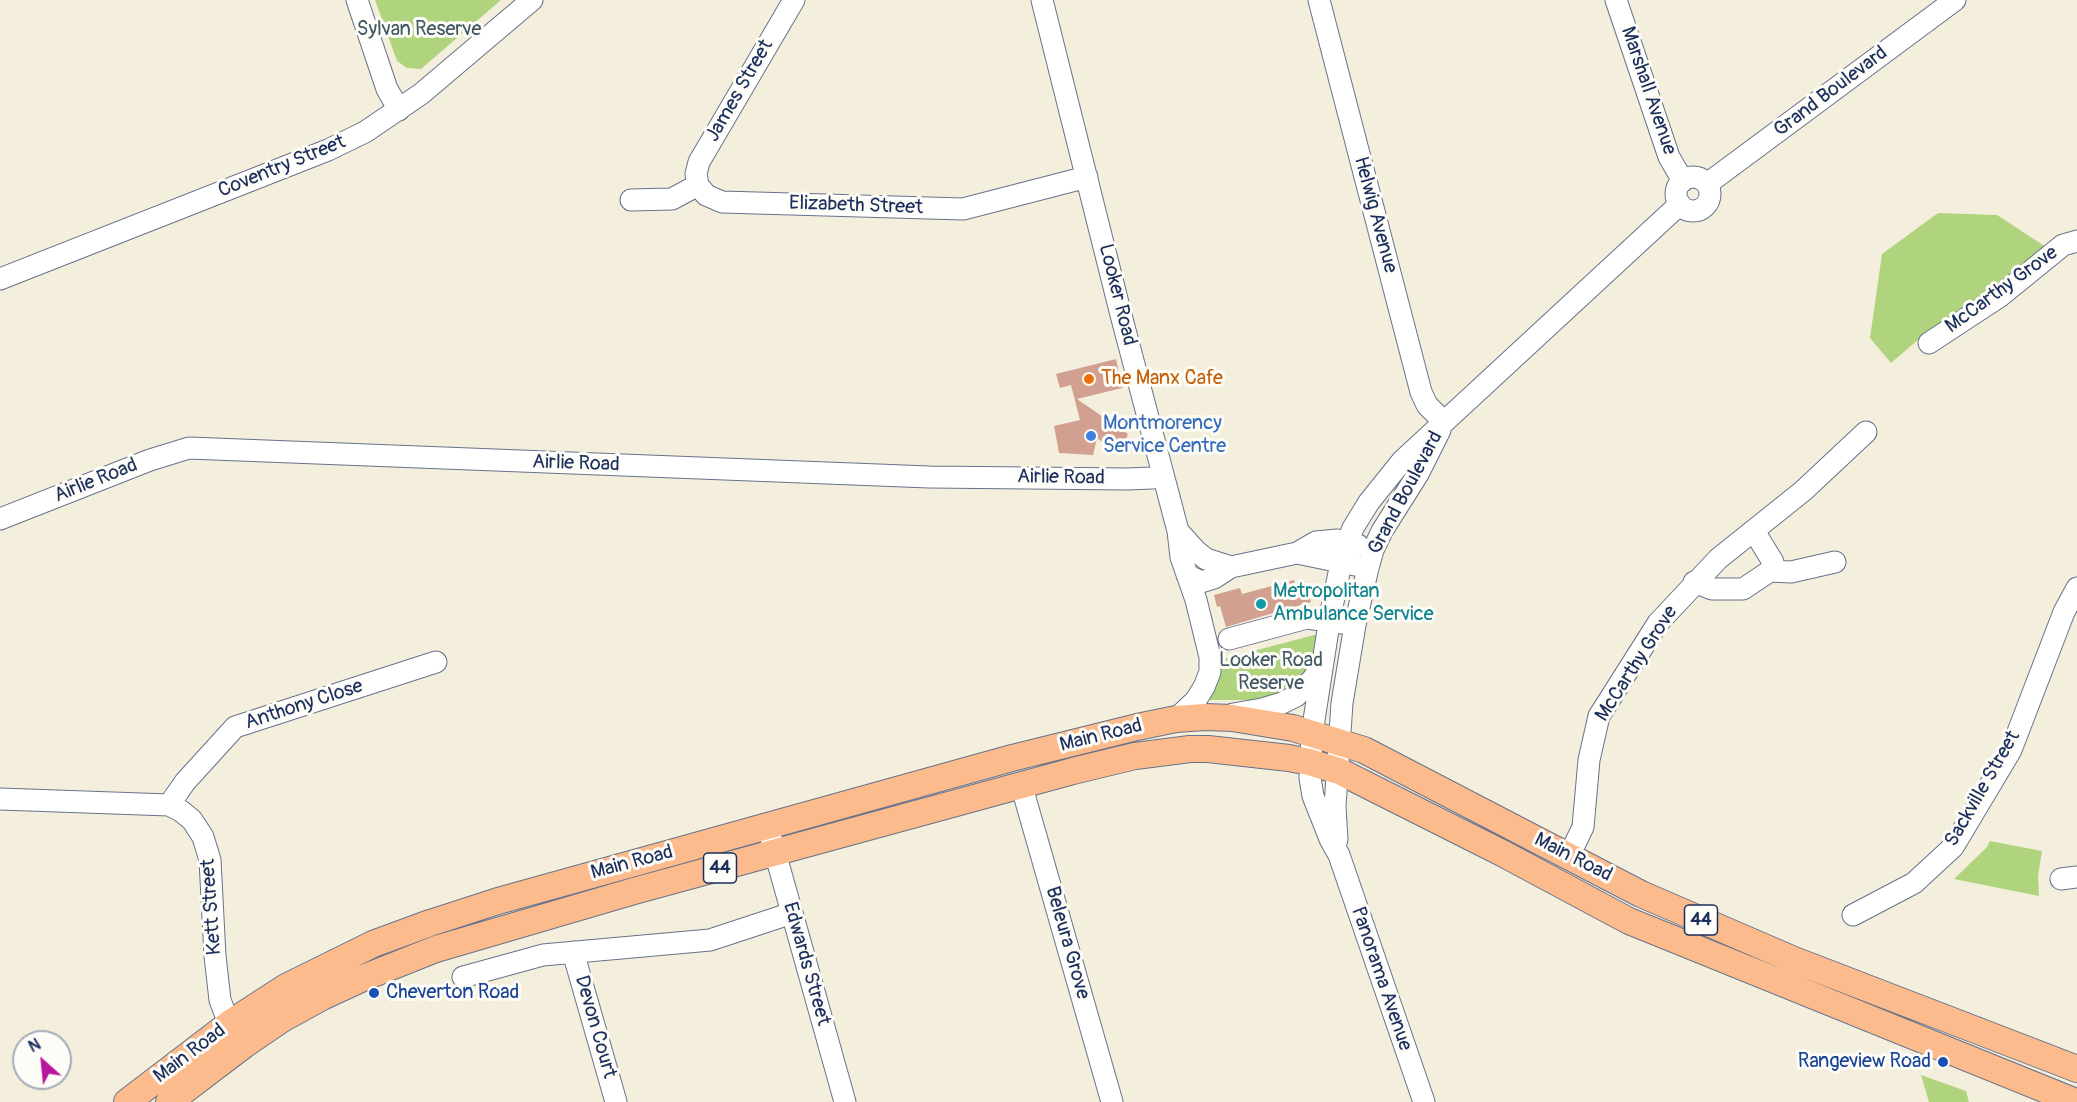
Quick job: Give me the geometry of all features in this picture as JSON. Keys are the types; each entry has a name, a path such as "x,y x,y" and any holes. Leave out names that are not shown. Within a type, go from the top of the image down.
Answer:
{"main road":[{"name":"Main Road","path":"127,1102 229,1024 286,987 374,944 430,923 498,901 1012,758 1137,727 1176,719 1205,717 1258,722 1339,741 1397,766 1641,894 1794,960 2077,1069"},
{"name":"Main Road","path":"174,1100 243,1045 282,1019 363,978 436,949 613,897 1021,784 1135,756 1190,749 1257,753 1309,762 1339,771 1502,853 1629,921 2076,1102"}],"street":[{"path":"357,0 387,89 399,110"},
{"name":"Coventry Street","path":"0,279 328,150 365,132 422,94 532,0"},
{"name":"James Street","path":"698,185 696,174 699,162 794,0"},
{"name":"Looker Road","path":"1042,0 1118,305 1178,531 1181,557 1196,600 1208,647 1210,672 1204,687 1196,700 1176,719"},
{"name":"Helwig Avenue","path":"1319,0 1421,392 1427,405 1444,422"},
{"name":"Marshall Avenue","path":"1616,0 1669,157 1683,181"},
{"name":"Grand Boulevard","path":"1707,184 1955,0"},
{"name":"Elizabeth Street","path":"698,185 706,195 722,202 963,209 1087,177"},
{"path":"1695,177 1707,184 1710,194 1704,207 1693,210 1680,204 1677,192 1683,181 1695,177"},
{"path":"630,200 672,199 698,185"},
{"name":"Grand Boulevard","path":"1309,762 1329,621 1341,562 1353,528 1383,484 1410,453 1680,204"},
{"name":"McCarthy Grove","path":"1929,343 1999,297 2063,245 2077,241"},
{"name":"Grand Boulevard","path":"1339,741 1342,703 1355,625 1370,559 1382,531 1423,464 1444,422"},
{"name":"McCarthy Grove","path":"1569,856 1584,827 1589,760 1599,716 1658,623 1718,559 1803,491 1866,432"},
{"name":"Airlie Road","path":"0,519 150,460 189,448 929,477 1127,479 1163,475"},
{"path":"1178,531 1206,559 1231,567"},
{"path":"1754,531 1773,562 1770,571"},
{"path":"1187,575 1201,582 1214,578 1231,567 1297,553 1316,542 1337,540 1347,542 1370,559"},
{"path":"1297,553 1316,559 1341,562 1370,559"},
{"path":"1694,582 1712,589 1743,589 1770,571 1791,572 1835,562"},
{"name":"Sackville Street","path":"1853,915 1914,883 1953,847 2011,750 2064,612 2077,588"},
{"path":"1229,639 1308,618 1355,625"},
{"name":"Anthony Close","path":"169,805 185,782 235,727 436,662"},
{"path":"1205,717 1241,714 1282,703 1296,696 1322,666"},
{"name":"Panorama Avenue","path":"1339,741 1335,821 1339,855"},
{"name":"Panorama Avenue","path":"1309,762 1313,796 1339,855 1424,1102"},
{"name":"Beleura Grove","path":"1021,784 1112,1102"},
{"path":"0,799 169,805"},
{"name":"Kett Street","path":"169,805 192,819 207,847 210,860 218,984 223,1011 243,1045"},
{"name":"Edwards Street","path":"767,826 845,1102"},
{"path":"463,977 543,956 710,940 792,913"},
{"name":"Devon Court","path":"573,952 616,1102"},
{"path":"160,1076 174,1100"}],"green space":[{"name":"Sylvan Reserve","path":"375,0 501,0 421,69 407,68 397,61"},
{"path":"1938,213 1997,215 2046,247 1986,296 1926,333 1891,363 1870,338 1882,254"},
{"name":"Looker Road Reserve","path":"1318,634 1311,668 1285,694 1256,700 1207,700 1219,660"},
{"path":"1990,841 2042,851 2038,876 2039,896 1954,879 1987,847"},
{"path":"1921,1075 1966,1091 1969,1102 1929,1102"}],"building":[{"path":"1116,359 1122,388 1077,399 1128,434 1120,455 1097,438 1093,455 1059,453 1054,426 1080,420 1071,385 1060,388 1056,374"},
{"name":"Metropolitan Ambulance Service","path":"1294,580 1296,589 1307,586 1311,602 1226,627 1214,595 1240,588 1242,594"}],"place":[{"name":"The Manx Cafe","path":"1089,379"},
{"name":"Montmorency Service Centre","path":"1091,436"},
{"name":"Metropolitan Ambulance Service","path":"1261,604"},
{"name":"Cheverton Road","path":"374,993"},
{"name":"Rangeview Road","path":"1943,1062"}]}
